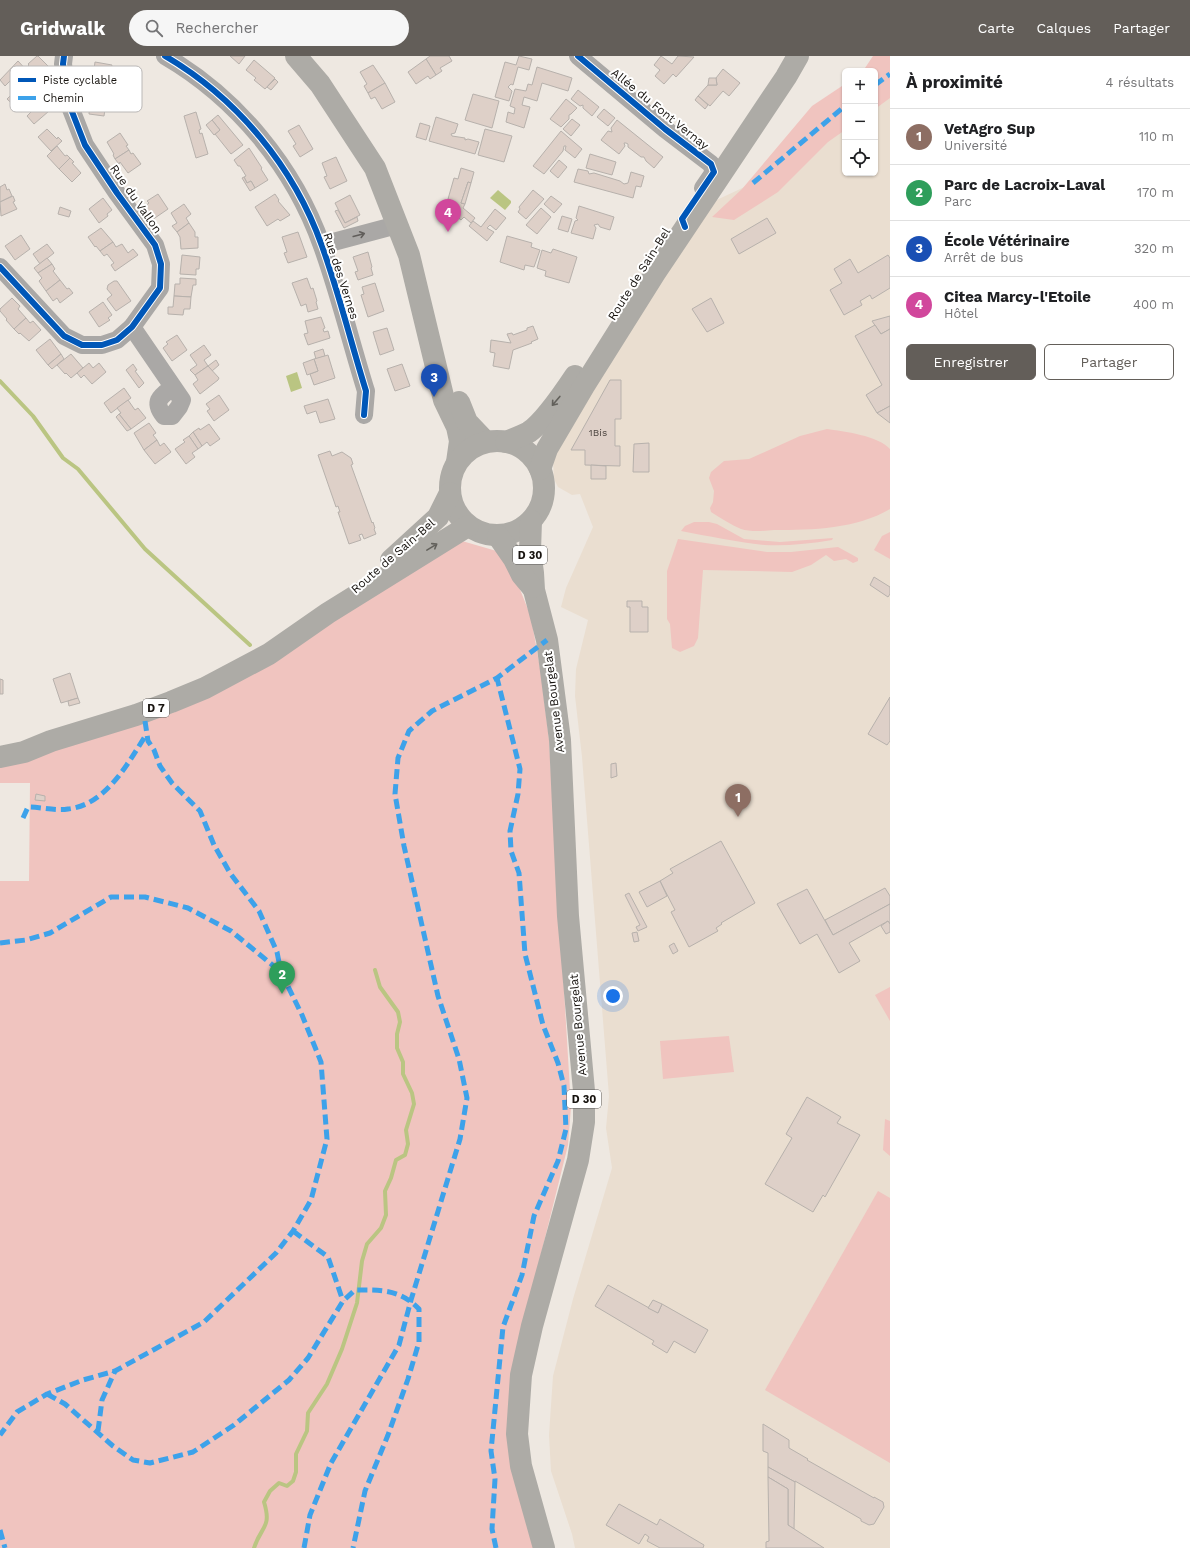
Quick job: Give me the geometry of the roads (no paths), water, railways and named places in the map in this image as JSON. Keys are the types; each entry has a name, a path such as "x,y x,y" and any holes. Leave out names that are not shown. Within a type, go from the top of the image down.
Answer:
{"main road":[{"path":"296,56 320,84 375,168 409,254 444,400 457,427 460,442 458,462"},
{"path":"311,56 328,75 384,161 421,254 442,350 455,394 467,422 496,442 520,447 532,457 540,469 544,485 542,501 538,511 531,521 522,528 511,534 498,536 486,534 468,526 459,516 453,505 450,493 451,477 458,462 465,453 475,447 496,442"},
{"name":"Route de Sain-Bel","path":"496,442 529,432 562,394 654,249 711,164 763,96 796,58"},
{"name":"Route de Sain-Bel","path":"540,469 547,449 584,386 685,227 786,77 796,58"},
{"name":"Route de Sain-Bel","path":"328,613 357,586 403,550 438,517 450,493"},
{"name":"Avenue Bourgelat","path":"531,521 530,551 534,590 547,640 560,740 568,916 584,1091 584,1115 578,1160 534,1318 521,1375 517,1434 522,1466 544,1548"},
{"name":"Route de Sain-Bel","path":"0,757 24,752 51,741 93,729 171,702 205,688 263,658 328,613 468,526"},
{"name":"Avenue Bourgelat","path":"498,536 514,558 522,576 534,590"},
{"name":"Route de Sain-Bel","path":"0,748 20,744 51,741"}],"street":[{"name":"Rue du Vallon","path":"63,66 64,56"},
{"name":"Rue des Vernes","path":"165,56 190,70 228,102 281,163 306,210 322,245 366,391 364,415"},
{"name":"Allée du Font Vernay","path":"578,56 665,129 711,164"},
{"name":"Rue du Vallon","path":"0,267 64,336 82,345 102,345 117,340 132,327 160,288 161,264 155,245 117,194 85,145 72,112"},
{"path":"685,227 682,219 714,172 711,164"},
{"path":"322,245 397,225"},
{"path":"132,327 173,387"}],"waterway":[{"path":"0,381 33,416 63,458 78,469 145,549 250,645"},
{"path":"254,1548 265,1526 267,1517 264,1502 270,1491 279,1483 287,1486 293,1481 296,1472 296,1454 307,1431 308,1413 327,1384 342,1349 357,1303 362,1261 367,1244 381,1228 386,1215 385,1191 391,1178 396,1160 405,1155 408,1144 406,1130 414,1104 412,1093 403,1074 403,1062 397,1048 397,1034 400,1022 398,1012 380,987 375,970"}],"place":[{"name":"Citea Marcy-l'Etoile","path":"448,232"},
{"name":"École Vétérinaire","path":"434,397"},
{"name":"VetAgro Sup","path":"738,817"},
{"name":"Parc de Lacroix-Laval","path":"282,994"}]}
